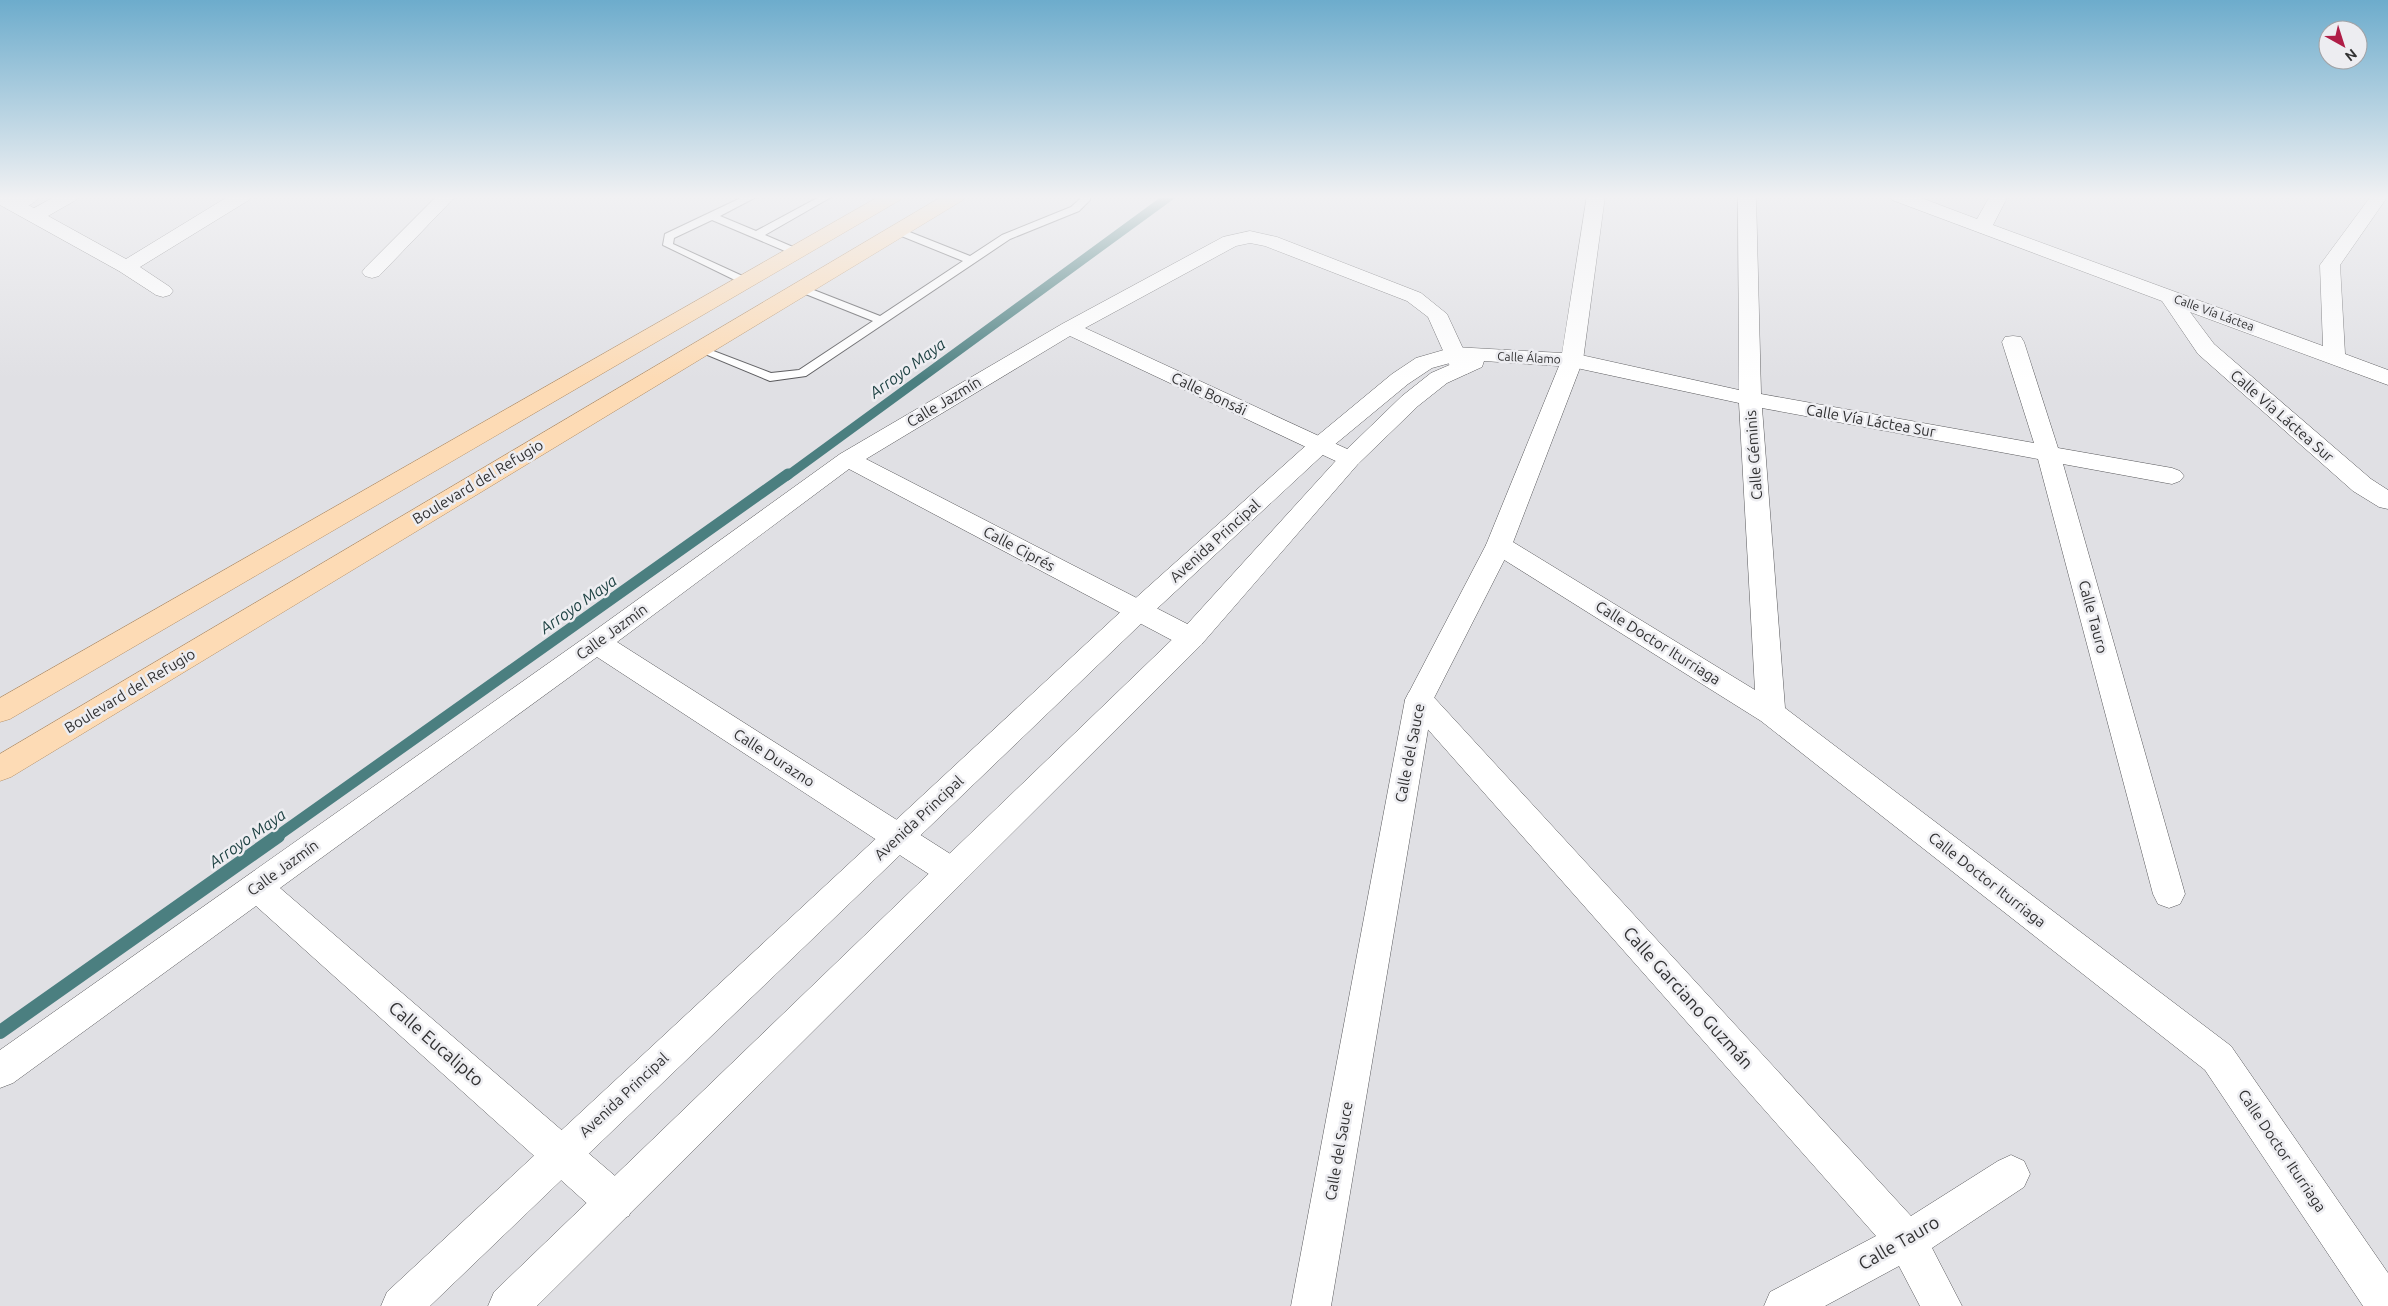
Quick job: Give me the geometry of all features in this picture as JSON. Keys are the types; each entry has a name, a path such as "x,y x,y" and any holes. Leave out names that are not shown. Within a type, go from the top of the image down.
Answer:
{"main road":[{"path":"0,711 787,257"},
{"name":"Boulevard del Refugio","path":"0,769 855,257"}],"street":[{"path":"108,257 163,291"},
{"path":"126,267 142,257"},
{"path":"372,272 387,257"},
{"name":"Calle Jazmín","path":"0,1071 597,643 848,459 1069,328 1200,257"},
{"name":"Calle Jazmín","path":"1310,257 1414,298 1437,314 1467,359"},
{"name":"Calle del Sauce","path":"1311,1306 1419,700 1499,545 1572,360 1587,257"},
{"name":"Calle Géminis","path":"1748,257 1750,400 1771,713"},
{"name":"Calle Vía Láctea","path":"2065,257 2388,378"},
{"path":"2334,357 2330,265 2336,257"},
{"name":"Calle Vía Láctea Sur","path":"2169,296 2206,349 2362,485 2388,501"},
{"name":"Calle Bonsái","path":"1069,328 1350,459"},
{"name":"Calle Tauro","path":"2012,342 2048,452 2169,894"},
{"path":"508,1306 1191,638 1350,459 1410,401 1467,359"},
{"name":"Calle Álamo","path":"1467,359 1572,360"},
{"name":"Avenida Principal","path":"401,1306 1138,611 1320,446 1400,379 1424,363 1467,359"},
{"name":"Calle Vía Láctea Sur","path":"1572,360 1750,400 2048,452 2172,476"},
{"name":"Calle Ciprés","path":"848,459 1191,638"},
{"name":"Calle Doctor Iturriaga","path":"1499,545 1771,713 2218,1058 2388,1306"},
{"name":"Calle Durazno","path":"597,643 952,872"},
{"name":"Calle Garciano Guzmán","path":"1419,700 1907,1241 1942,1306"},
{"name":"Calle Eucalipto","path":"257,886 615,1202"},
{"name":"Calle Tauro","path":"1784,1306 1907,1241 2011,1174"}],"lane":[{"path":"694,257 745,281"},
{"path":"962,257 970,260"},
{"path":"699,349 770,378 802,373 975,257"},
{"path":"802,289 881,320"}],"waterway":[{"name":"Arroyo Maya","path":"787,476 1087,257"},
{"name":"Arroyo Maya","path":"276,837 788,474"},
{"name":"Arroyo Maya","path":"0,1032 278,836"}]}
